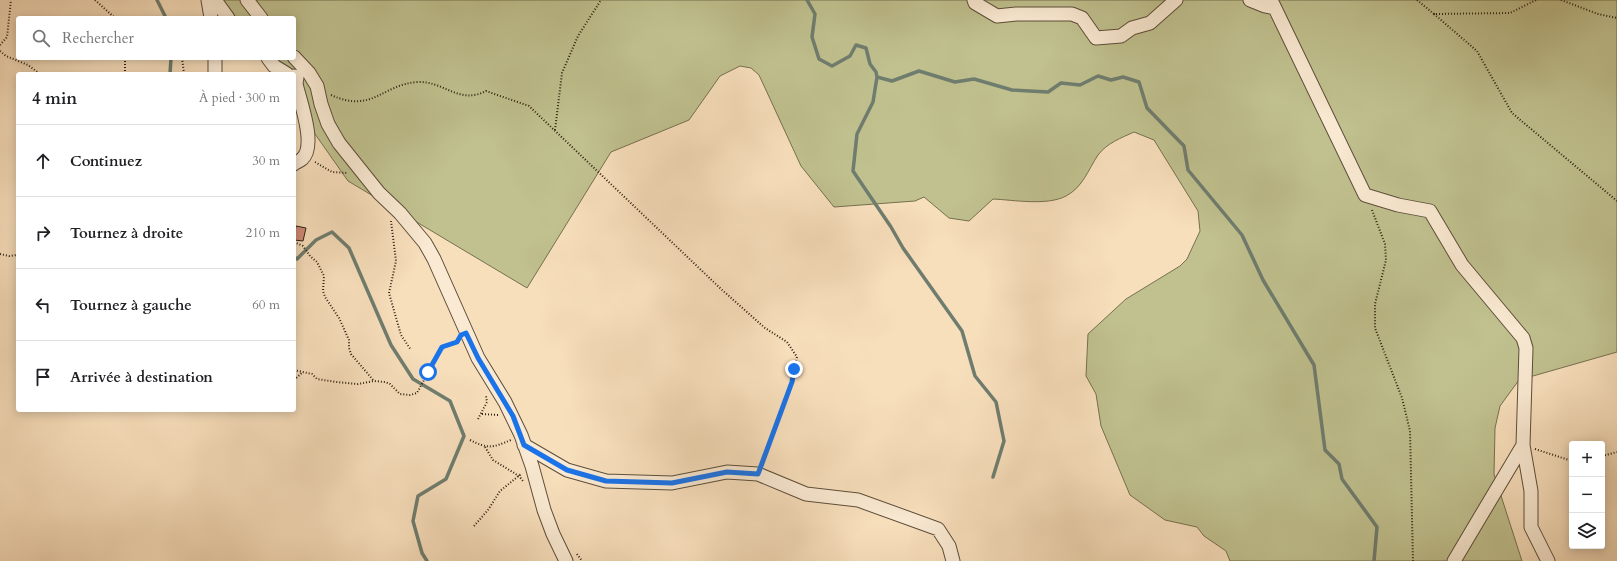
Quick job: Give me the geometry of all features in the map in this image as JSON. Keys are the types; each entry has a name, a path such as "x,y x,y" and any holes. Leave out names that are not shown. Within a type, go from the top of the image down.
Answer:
{"street":[{"path":"208,0 211,16"},
{"path":"215,0 227,16"},
{"path":"247,0 259,16"},
{"path":"974,0 975,3 997,16 1016,14 1072,14 1082,18 1096,38 1121,36 1132,28 1150,23 1176,0"},
{"path":"1250,0 1268,4 1365,194 1398,205 1430,211 1462,265 1523,338 1526,348 1523,445 1531,491 1531,527 1548,561"},
{"path":"296,59 309,73 317,86 328,124"},
{"path":"215,60 216,72"},
{"path":"270,60 274,66 285,72"},
{"path":"288,60 292,72"},
{"path":"296,79 309,93 339,143 379,193 400,213 425,243 442,276 478,358 513,416 523,440 544,510 553,534 566,561"},
{"path":"296,84 308,127 308,141 303,159 296,163"},
{"path":"523,440 567,470 606,481 672,483 727,472 758,474 806,494 858,500 938,529 949,546 953,561"},
{"path":"1454,561 1523,445"}],"path":[{"path":"0,45 7,37 11,0"},
{"path":"95,0 113,16"},
{"path":"555,130 562,73 578,36 601,0"},
{"path":"1417,0 1477,51 1512,113 1617,201"},
{"path":"1434,14 1510,13 1536,0"},
{"path":"1561,0 1598,14 1617,18"},
{"path":"0,51 6,56 28,65 37,72"},
{"path":"125,60 125,72"},
{"path":"182,60 184,72"},
{"path":"317,86 324,92 336,97 362,102 399,85 418,82 430,83 455,93 468,96 486,91 529,106 721,289 765,328 787,342 797,357 792,382 758,474"},
{"path":"305,153 318,164 332,172 355,172 359,168"},
{"path":"1365,194 1385,244 1386,260 1375,304 1375,328 1402,398 1410,431 1413,561"},
{"path":"387,201 395,246 396,261 390,293 401,335 411,350"},
{"path":"296,243 304,246 310,256 318,262 324,276 323,291 325,297 339,318 349,340 351,354 374,381"},
{"path":"0,254 9,256 16,255"},
{"path":"296,370 312,374 317,379 336,382 358,384 374,381 385,382 390,384 400,394 410,395 417,393 442,347 457,342 461,335 466,333"},
{"path":"296,378 303,372"},
{"path":"478,419 487,402 485,386 488,374"},
{"path":"470,440 485,447 493,460 519,476 540,496"},
{"path":"485,447 523,440"},
{"path":"1523,445 1569,460"},
{"path":"1605,455 1617,452"},
{"path":"474,526 488,510 500,491 519,476 530,462"}],"green space":[{"path":"220,0 1617,0 1617,352 1519,380 1500,406 1495,428 1494,474 1522,561 1230,561 1226,551 1204,536 1197,527 1165,520 1130,495 1101,426 1096,394 1086,376 1088,334 1126,299 1180,266 1187,259 1200,231 1198,211 1154,140 1134,132 1110,144 1098,155 1085,178 1077,188 1066,196 1050,201 1040,202 993,199 969,221 949,218 924,197 915,201 834,207 801,166 759,75 751,68 740,66 720,76 689,120 611,152 527,288 348,181 296,107 296,72 272,72 262,60 296,60 296,16 232,16"}],"building":[{"path":"296,226 306,228 303,241 296,240"}],"waterway":[{"path":"157,0 165,16"},
{"path":"807,0 815,14 812,37 819,59 832,66 850,56 856,45 866,48 870,64 876,72 877,77 873,102 857,134 853,171 891,227 903,248 962,331 975,376 996,402 1004,441 993,477"},
{"path":"170,72 171,60"},
{"path":"877,77 892,81 919,71 955,82 974,79 1012,90 1048,92 1061,83 1080,85 1098,76 1111,80 1123,77 1139,82 1147,108 1184,146 1188,170 1242,235 1263,280 1314,365 1325,450 1339,464 1342,479 1377,527 1374,561"},
{"path":"296,258 316,240 332,232 349,248 391,345 413,379 450,401 464,436 446,479 418,496 413,521 422,553 427,561"}],"route":[{"path":"428,372 442,347 457,342 461,335 466,333 478,358 513,416 524,445 567,470 606,481 672,483 727,472 758,474 792,382 794,369"}]}
